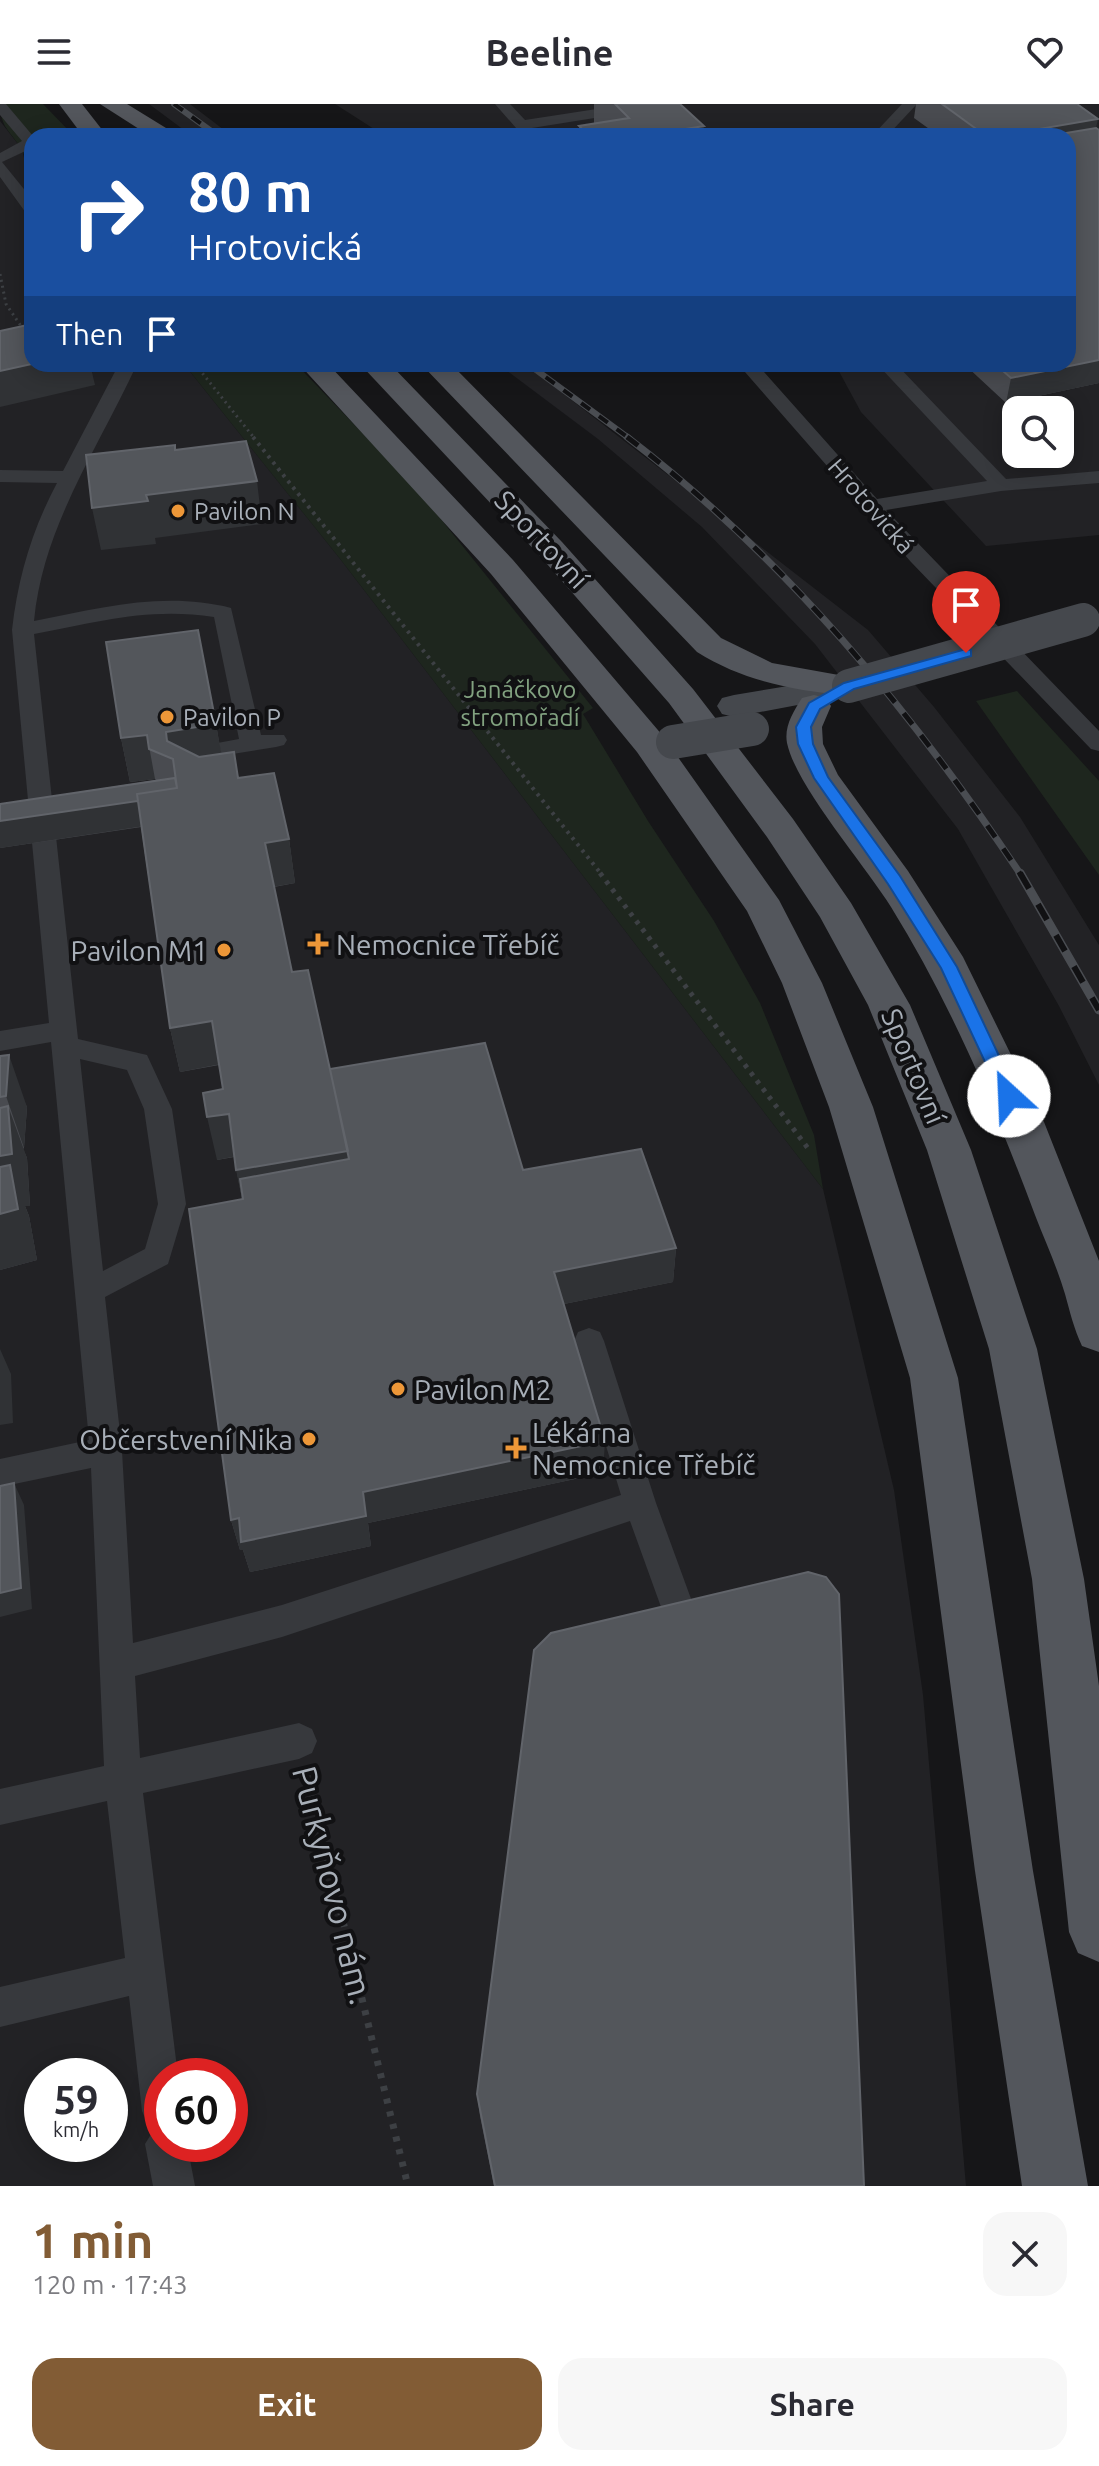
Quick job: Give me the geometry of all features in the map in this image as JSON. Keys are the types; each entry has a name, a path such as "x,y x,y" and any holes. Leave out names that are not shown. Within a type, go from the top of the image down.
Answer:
{"main road":[{"path":"70,104 89,128"},
{"path":"88,104 117,128"},
{"path":"111,104 153,128"},
{"path":"320,372 663,740 719,839 765,909 802,983 851,1107 934,1378 1004,1871 1055,2186"},
{"name":"Sportovní","path":"382,372 551,549 681,696 780,828 829,900 889,1005 949,1150 1013,1349 1058,1579 1099,1932"},
{"path":"443,372 709,645 736,664 760,672 849,686"},
{"path":"663,740 1091,617"},
{"path":"743,717 814,706 849,686"},
{"path":"814,706 804,727 811,759 949,967 1022,1122 1088,1292 1099,1332"}],"lane":[{"path":"502,104 523,128"},
{"path":"538,128 627,106 657,104"},
{"path":"887,128 910,104"},
{"path":"0,106 24,135"},
{"path":"0,158 24,147"},
{"path":"0,166 24,199"},
{"path":"124,372 36,546 23,600 23,630 106,1451 123,1781 156,2058"},
{"name":"Hrotovická","path":"754,372 918,558 1099,744"},
{"path":"894,372 1001,485"},
{"path":"0,476 70,477"},
{"path":"872,506 1001,485 1099,477"},
{"path":"23,630 145,606 179,605 224,612 264,742 220,749"},
{"path":"43,836 74,831"},
{"path":"0,1041 63,1038 137,1062 158,1109 172,1204 158,1256 90,1291"},
{"path":"589,1341 640,1503 677,1607"},
{"path":"0,1473 106,1451"},
{"path":"117,1664 282,1621 640,1503"},
{"name":"Purkyňovo nám.","path":"0,1807 299,1741"},
{"path":"0,2007 146,1972"},
{"path":"169,2162 174,2186"}],"path":[{"path":"0,274 6,304 24,330"},
{"path":"201,372 652,939 820,1164"},
{"name":"Purkyňovo nám.","path":"299,1741 408,2186"}],"shaded area":[{"path":"149,104 190,104 222,128 181,128"},
{"path":"335,104 1099,104 1099,535 986,546 861,412 839,372 1076,372 1076,128 372,128"},
{"name":"Nemocnice Třebíč","path":"0,121 22,149 24,158 24,372 190,372 341,560 823,1189 894,1490 923,1695 966,2186 0,2186"},
{"path":"509,372 535,372 868,630 934,707 1020,817 1099,945 1099,1085 1059,1006 958,829 815,644 702,527 598,439"}],"green space":[{"path":"0,104 43,104 66,128 24,128 24,154 3,122"},
{"name":"Janáčkovo stromořadí","path":"190,372 304,372 419,492 593,708 583,714 714,921 760,1003 814,1135 823,1189 341,560"},
{"path":"1017,691 1099,781 1099,875 976,701"}],"building":[{"path":"615,104 680,104 704,126 579,126 629,118"},
{"path":"942,104 1077,104 1098,119 1045,128 975,128"},
{"path":"1099,130 1099,360 1076,365 1076,131"},
{"path":"24,326 24,366 0,371 0,331"},
{"path":"1004,372 1040,372 1011,378"},
{"path":"246,441 257,481 146,495 148,501 92,508 86,455 175,445 175,450"},
{"name":"Pavilon M1","path":"198,630 216,724 166,732 167,741 199,757 234,752 238,778 274,773 289,839 265,843 292,972 308,970 348,1151 236,1170 229,1114 207,1117 203,1093 223,1089 212,1021 170,1028 137,794 177,788 173,759 149,749 147,735 121,738 106,642"},
{"path":"175,778 177,788 137,794 138,801 0,821 0,804"},
{"name":"Pavilon M2","path":"485,1043 523,1170 641,1149 676,1248 554,1272 605,1441 363,1492 366,1516 241,1542 239,1518 231,1520 189,1209 243,1199 240,1179 349,1159 330,1069"},
{"path":"9,1055 6,1096 0,1097 0,1056"},
{"path":"8,1106 12,1154 0,1156 0,1108"},
{"path":"10,1165 18,1209 0,1214 0,1167"},
{"path":"14,1483 21,1588 0,1593 0,1486"},
{"path":"808,1572 826,1577 839,1594 864,2186 495,2186 477,2094 534,1650 551,1633"}],"railway":[{"path":"174,104 207,128"},
{"path":"539,372 630,439"},
{"path":"627,437 740,533 842,640 935,754 1021,875"},
{"path":"1020,873 1099,1010"}],"place":[{"name":"Pavilon N","path":"178,511"},
{"name":"Pavilon P","path":"167,717"},
{"name":"Nemocnice Třebíč","path":"318,944"},
{"name":"Pavilon M1","path":"224,950"},
{"name":"Pavilon M2","path":"398,1389"},
{"name":"Občerstvení Nika","path":"309,1439"},
{"name":"Lékárna Nemocnice Třebíč","path":"516,1448"}],"route":[{"path":"966,653 849,686 814,706 804,727 805,744 821,778 894,880 949,967 1009,1096"}]}
